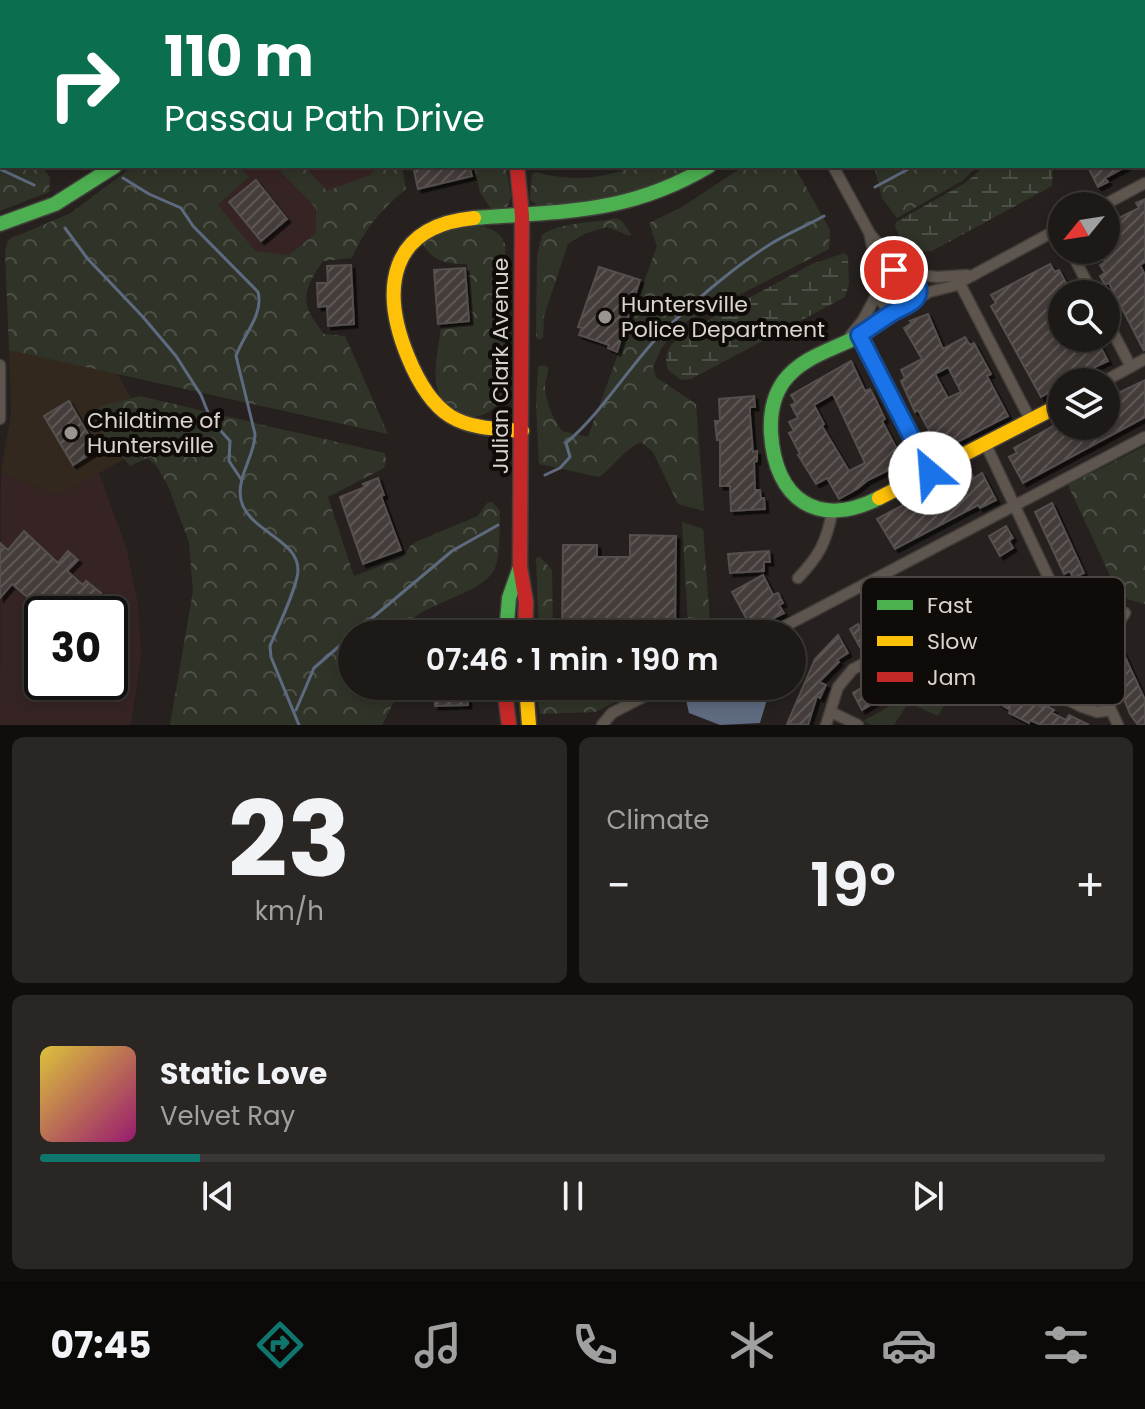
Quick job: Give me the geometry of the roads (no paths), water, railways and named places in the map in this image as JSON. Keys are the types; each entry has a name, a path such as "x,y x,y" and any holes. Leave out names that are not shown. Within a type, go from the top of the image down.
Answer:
{"street":[{"path":"0,224 55,204 112,168"},
{"name":"Julian Clark Avenue","path":"517,168 522,216 520,567 525,620"},
{"path":"522,431 458,422 443,413 429,397 408,360 394,319 392,277 410,244 424,232 443,223 468,218 567,213 615,205 655,192 705,168"},
{"path":"834,168 870,234 918,287 915,300"},
{"path":"1120,196 1145,183"},
{"path":"870,234 882,301 897,309"},
{"path":"1048,236 959,282 915,300 905,308 897,309 859,335 791,373 776,394 770,421 774,456 781,479 795,497 832,513 858,509 1048,412"},
{"path":"841,343 863,320 888,272 951,277 973,274"},
{"path":"959,282 1031,421"},
{"path":"859,335 930,473"},
{"path":"1120,346 1131,367"},
{"path":"1120,373 1145,359"},
{"path":"0,365 0,419"},
{"path":"879,577 1145,437"},
{"path":"986,445 1047,577"},
{"path":"798,578 820,553 832,513"},
{"name":"Julian Clark Avenue","path":"507,620 509,598 520,567"},
{"path":"797,620 861,586"},
{"path":"826,725 838,687 853,669 861,665"},
{"path":"506,700 509,725"},
{"path":"527,700 529,725"},
{"path":"602,725 612,713 637,700"},
{"path":"1082,705 1097,712 1111,710"},
{"path":"1109,705 1118,725"},
{"path":"831,712 858,725"}],"water":[{"path":"686,700 767,700 760,723 720,725 689,713"}],"waterway":[{"path":"875,187 910,168"},
{"path":"0,169 34,185"},
{"path":"123,178 181,208 193,226 258,292 256,317 236,356 255,434 240,491 245,511 282,542 296,559 298,570 295,586 270,646 271,657 299,725"},
{"path":"545,475 560,468 570,457 566,443 590,419 655,340 681,315 754,255 824,216"},
{"path":"65,228 87,258 176,356 201,395 211,420 230,441 229,461 241,479"},
{"path":"370,620 452,551 498,525"},
{"path":"296,710 314,668 338,647"}],"place":[{"name":"Huntersville Police Department","path":"605,317"},
{"name":"Childtime of Huntersville","path":"71,433"}]}
